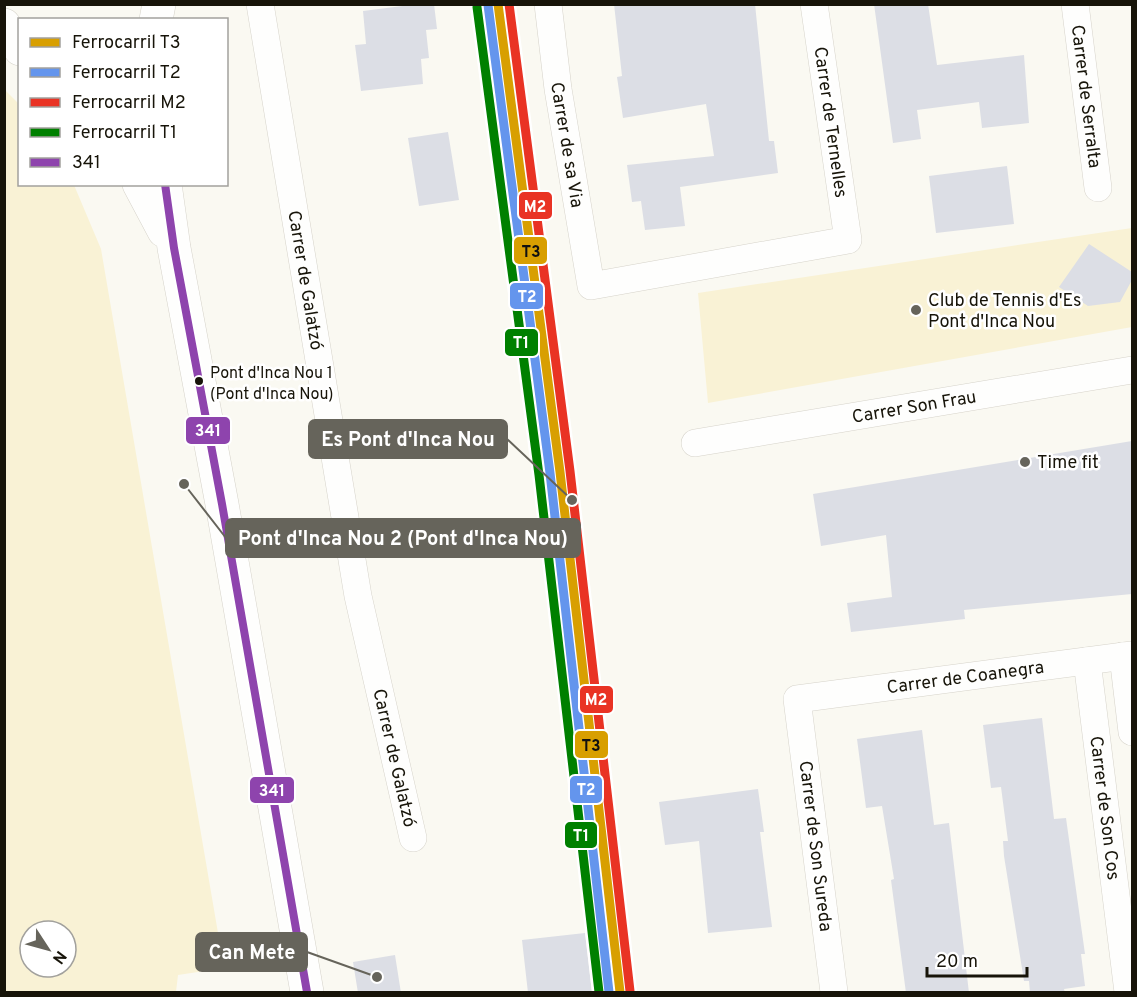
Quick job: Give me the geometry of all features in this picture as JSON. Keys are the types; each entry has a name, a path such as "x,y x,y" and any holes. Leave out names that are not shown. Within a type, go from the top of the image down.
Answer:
{"main road":[{"path":"4,25 18,46"},
{"path":"140,186 174,248"},
{"path":"165,186 174,248 222,504 307,993"}],"street":[{"name":"Carrer de Galatzó","path":"260,4 358,596 412,838"},
{"name":"Carrer de sa Via","path":"548,4 558,89 591,286 848,240"},
{"name":"Carrer de Ternelles","path":"814,4 848,240"},
{"name":"Carrer de Serralta","path":"1075,4 1098,188"},
{"name":"Carrer Son Frau","path":"695,443 1132,370"},
{"name":"Carrer de Coanegra","path":"797,699 1128,655"},
{"name":"Carrer de Son Cos","path":"1128,655 1132,732"},
{"name":"Carrer de Son Cos","path":"1087,661 1128,993"},
{"name":"Carrer de Son Sureda","path":"797,699 834,993"}],"shaded area":[{"path":"5,90 18,103 18,186 74,186 101,249 224,968 178,975 176,992 5,992"},
{"name":"Club de Tennis d'Es Pont d'Inca Nou","path":"1132,228 1132,327 708,403 698,293"}],"building":[{"path":"434,4 437,29 426,30 429,58 421,59 423,84 361,91 355,45 366,44 363,11"},
{"path":"614,4 755,4 769,141 774,141 778,173 680,187 685,226 645,230 641,201 632,202 627,165 714,156 706,104 623,118 617,77 622,76"},
{"path":"874,4 928,4 937,65 1024,55 1029,123 982,128 979,102 917,110 921,139 893,143"},
{"path":"448,132 459,200 419,206 408,138"},
{"path":"1007,166 1014,224 936,233 929,176"},
{"path":"1089,244 1132,272 1132,280 1120,302 1088,306 1059,287"},
{"path":"1132,441 1132,594 964,610 965,619 851,632 847,603 892,597 886,535 821,546 813,494"},
{"path":"1042,718 1054,819 1066,818 1085,954 1081,954 1085,986 1064,989 1065,993 1030,993 1029,981 1024,981 1004,856 1003,841 1008,841 1001,787 991,788 983,725"},
{"path":"922,730 934,825 949,823 969,993 906,993 891,880 894,879 882,806 866,808 857,739"},
{"path":"758,789 764,832 760,832 772,927 708,933 699,841 665,845 659,802"},
{"path":"585,933 592,993 528,993 522,940"},
{"path":"395,955 401,993 358,993 353,962"}],"rail line":[{"name":"T3","path":"498,4 560,472 620,992"},
{"name":"M2","path":"509,4 570,471 630,991"},
{"name":"T2","path":"488,5 550,473 609,992"},
{"name":"T1","path":"477,7 539,475 599,992"}],"transit line":[{"name":"341","path":"165,186 174,248 222,504 307,992"}],"place":[{"name":"Club de Tennis d'Es Pont d'Inca Nou","path":"916,310"},
{"name":"Pont d'Inca Nou 1 (Pont d'Inca Nou)","path":"199,381"},
{"name":"Time fit","path":"1025,462"},
{"name":"Pont d'Inca Nou 2 (Pont d'Inca Nou)","path":"184,484"},
{"name":"Es Pont d'Inca Nou","path":"572,500"},
{"name":"Can Mete","path":"377,977"}]}
